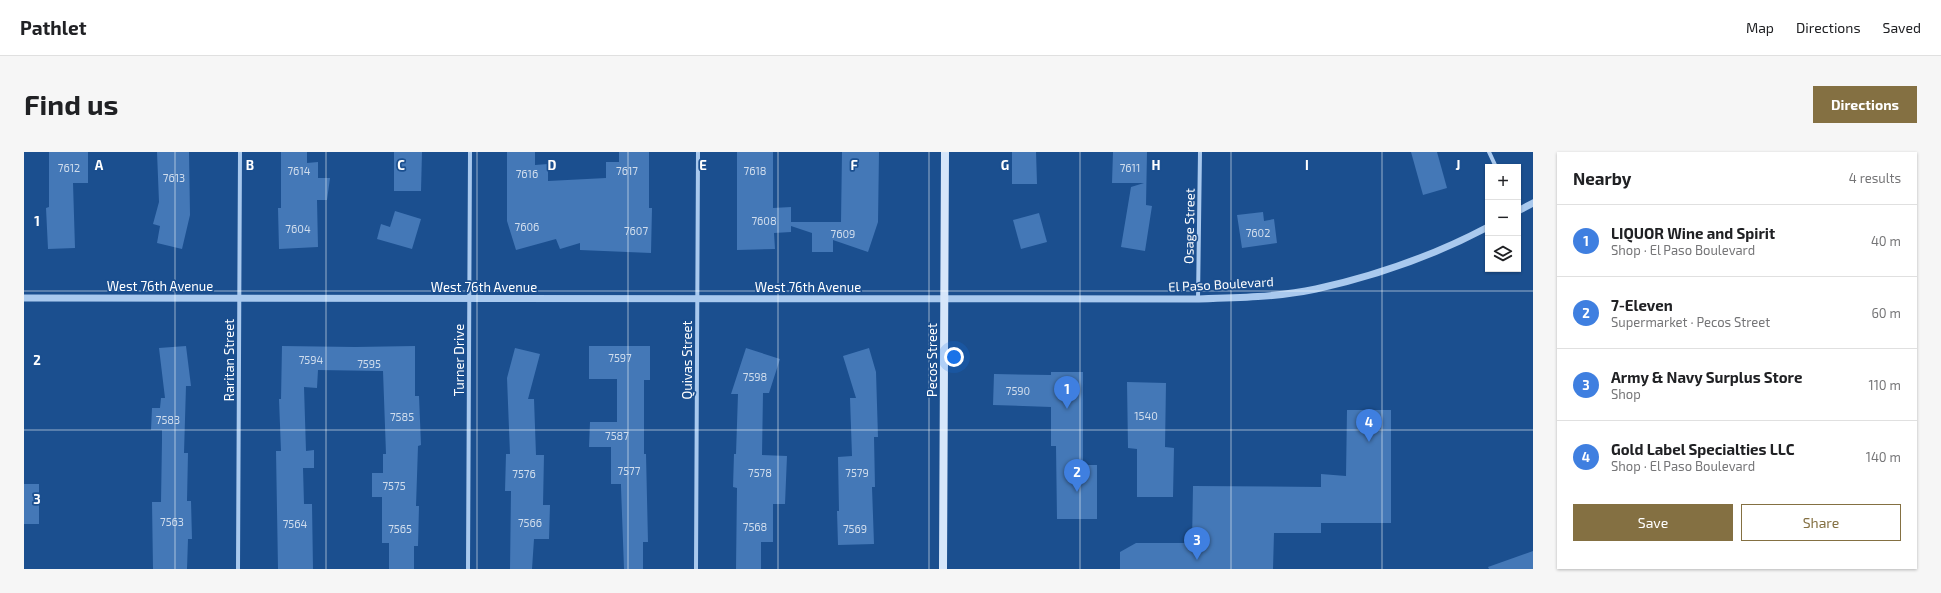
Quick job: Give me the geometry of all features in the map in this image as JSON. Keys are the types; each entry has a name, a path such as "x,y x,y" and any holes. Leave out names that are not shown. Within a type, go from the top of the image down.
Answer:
{"main road":[{"name":"Pecos Street","path":"943,569 946,152"}],"street":[{"name":"Raritan Street","path":"238,569 240,152"},
{"name":"Turner Drive","path":"468,569 470,152"},
{"name":"Quivas Street","path":"696,569 698,152"},
{"name":"Osage Street","path":"1198,299 1200,152"},
{"path":"1489,152 1495,164"},
{"path":"1521,209 1533,203"},
{"name":"El Paso Boulevard","path":"944,299 1198,299 1251,297 1316,289 1368,275 1417,259 1462,241 1485,229"},
{"name":"West 76th Avenue","path":"24,298 944,299"}],"building":[{"path":"49,152 88,152 88,183 73,183 75,248 48,249 46,208 49,207"},
{"path":"157,152 189,152 190,215 182,249 157,243 160,226 153,224 159,202"},
{"path":"281,152 307,152 307,163 318,162 318,178 330,178 327,200 317,200 318,247 279,249 278,208 281,208"},
{"path":"394,152 422,152 421,191 394,191"},
{"path":"507,152 535,152 535,165 548,164 548,181 606,178 606,162 619,162 619,152 649,152 649,208 652,208 651,253 580,250 580,243 560,249 556,239 516,250 507,221"},
{"path":"737,152 773,152 773,208 791,207 791,222 841,222 842,152 879,152 878,222 868,252 833,240 833,252 812,252 812,233 791,226 791,232 774,233 775,249 737,250"},
{"path":"1012,152 1036,152 1037,184 1012,184"},
{"path":"1113,152 1147,152 1146,205 1152,206 1145,251 1121,247 1131,187 1144,183 1112,183"},
{"path":"1411,152 1437,152 1447,188 1423,195"},
{"path":"395,211 421,219 412,249 377,239 381,224 390,227"},
{"path":"1263,212 1264,221 1274,219 1277,243 1242,248 1237,215"},
{"path":"1039,213 1047,242 1021,249 1013,220"},
{"path":"186,346 191,386 186,386 184,453 188,453 187,501 191,501 192,539 188,539 187,569 153,569 152,502 161,502 162,430 151,430 152,408 160,408 161,398 165,398 159,348"},
{"path":"282,346 415,346 415,396 419,396 421,445 418,446 416,506 419,506 418,546 414,546 414,569 389,569 389,543 382,543 382,497 372,497 372,473 383,473 383,454 386,454 383,371 318,370 317,388 304,387 306,451 314,450 314,468 303,468 304,504 312,504 313,569 278,569 276,451 281,451 279,399 281,399"},
{"path":"589,346 650,346 650,380 644,380 644,454 646,454 648,542 643,542 643,569 624,569 621,484 611,484 611,447 589,447 590,422 617,422 617,379 589,379"},
{"path":"515,348 540,354 528,399 534,399 536,455 544,455 543,505 550,505 549,539 534,539 532,569 510,569 511,491 505,491 506,454 510,454 507,378"},
{"path":"746,348 780,359 769,393 763,393 762,455 787,456 785,504 773,504 773,542 761,542 761,569 736,569 737,488 733,487 734,454 736,454 738,394 731,394"},
{"path":"869,348 876,372 878,437 874,437 875,487 872,487 874,544 838,545 838,457 852,456 850,398 856,398 843,356"},
{"path":"1051,372 1083,372 1083,465 1097,465 1097,519 1057,519 1056,446 1051,446 1051,407 993,405 994,374 1051,375"},
{"path":"1127,382 1166,383 1165,447 1174,448 1173,497 1137,497 1137,449 1128,448"},
{"path":"1347,410 1391,410 1391,523 1321,523 1321,533 1274,533 1273,569 1120,569 1120,552 1136,543 1192,543 1193,486 1321,487 1321,474 1346,476"},
{"path":"24,484 39,484 39,524 24,524"},
{"path":"1533,551 1533,569 1489,569 1488,567"}],"place":[{"name":"LIQUOR Wine and Spirit","path":"1067,409"},
{"name":"Gold Label Specialties LLC","path":"1369,442"},
{"name":"7-Eleven","path":"1077,492"},
{"name":"Army & Navy Surplus Store","path":"1197,560"}]}
